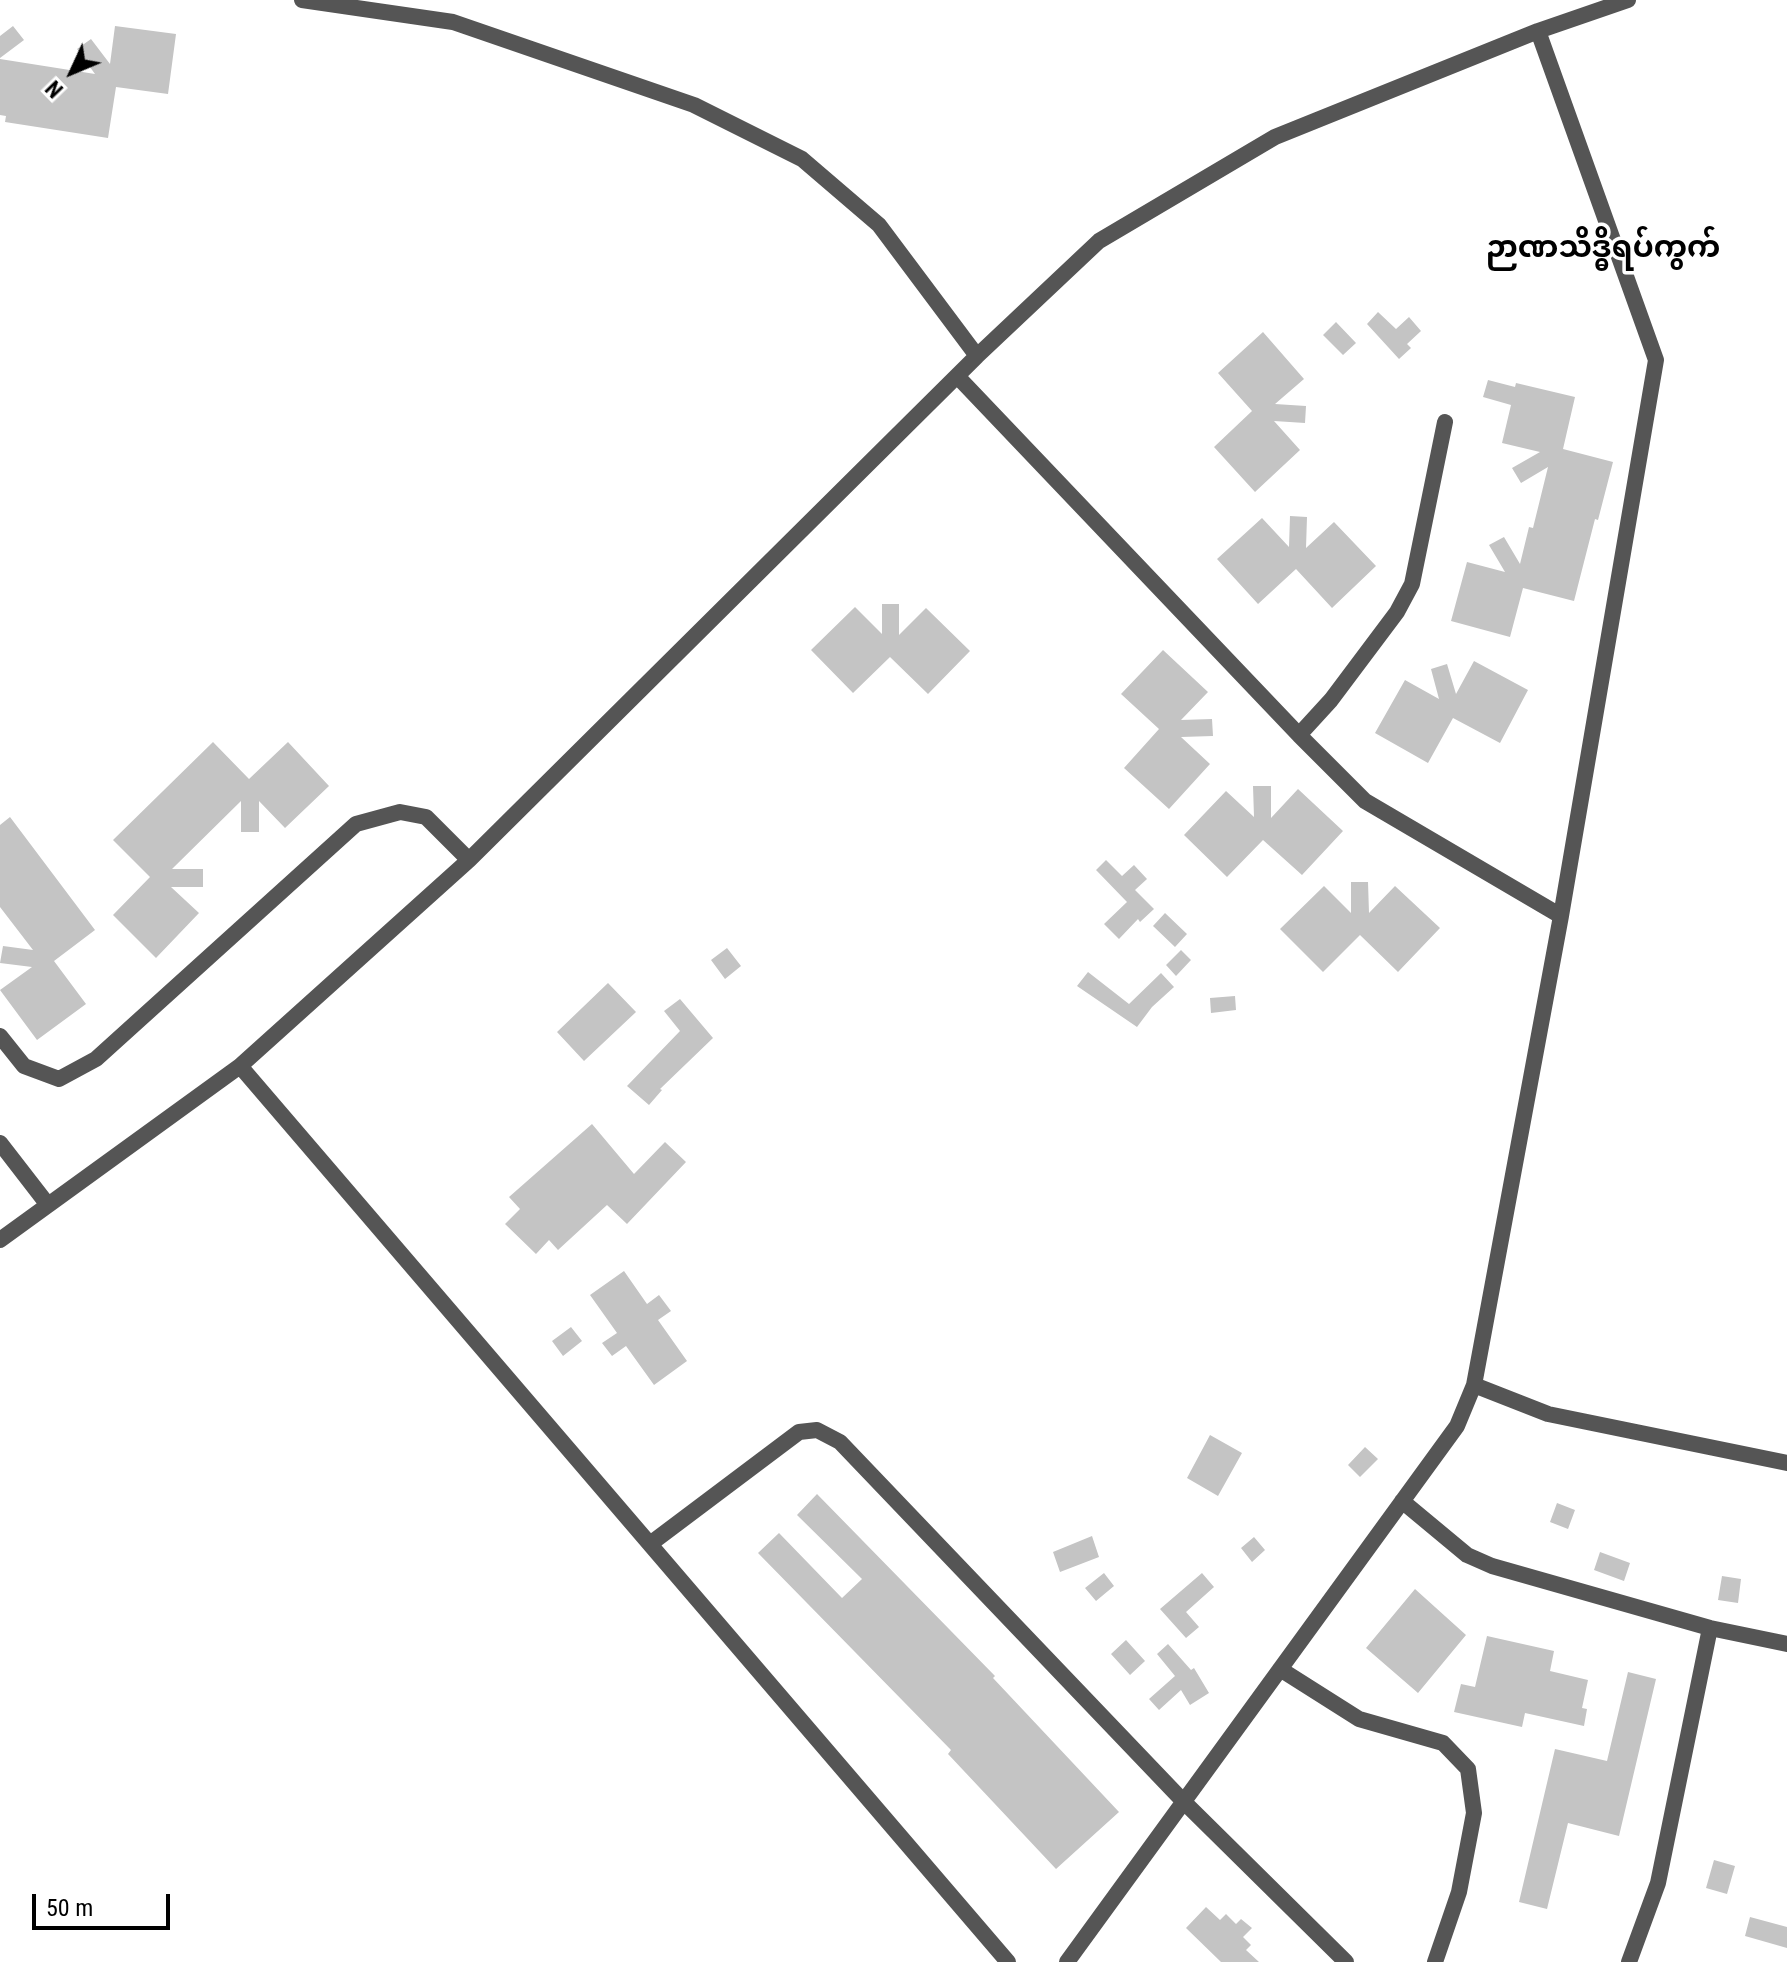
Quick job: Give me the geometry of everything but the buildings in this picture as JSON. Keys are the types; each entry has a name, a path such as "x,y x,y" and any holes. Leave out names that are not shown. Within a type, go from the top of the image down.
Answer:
{"street":[{"path":"302,0 453,22 694,105 802,159 879,225 977,356"},
{"path":"0,1240 240,1066 469,860 977,356 1099,241 1275,137 1538,31 1628,0"},
{"path":"1067,1962 1457,1426 1474,1385 1561,916 1656,360 1538,31"},
{"path":"957,376 1365,801 1561,916"},
{"path":"1299,735 1331,700 1397,612 1412,584 1445,422"},
{"path":"0,1036 24,1066 59,1079 96,1059 356,824 400,812 426,817 469,860"},
{"path":"240,1066 1008,1962"},
{"path":"0,1143 48,1205"},
{"path":"1474,1385 1548,1414 1787,1463"},
{"path":"650,1544 799,1432 817,1430 840,1442 1184,1802 1346,1962"},
{"path":"1402,1501 1467,1555 1492,1566 1710,1628 1787,1644"},
{"path":"1629,1962 1658,1883 1710,1628"},
{"path":"1280,1669 1359,1719 1443,1743 1468,1769 1474,1813 1459,1892 1435,1962"}],"district":[{"name":"ဉာဏသိဒ္ဓိရပ်ကွက်","path":"1603,249"}]}
